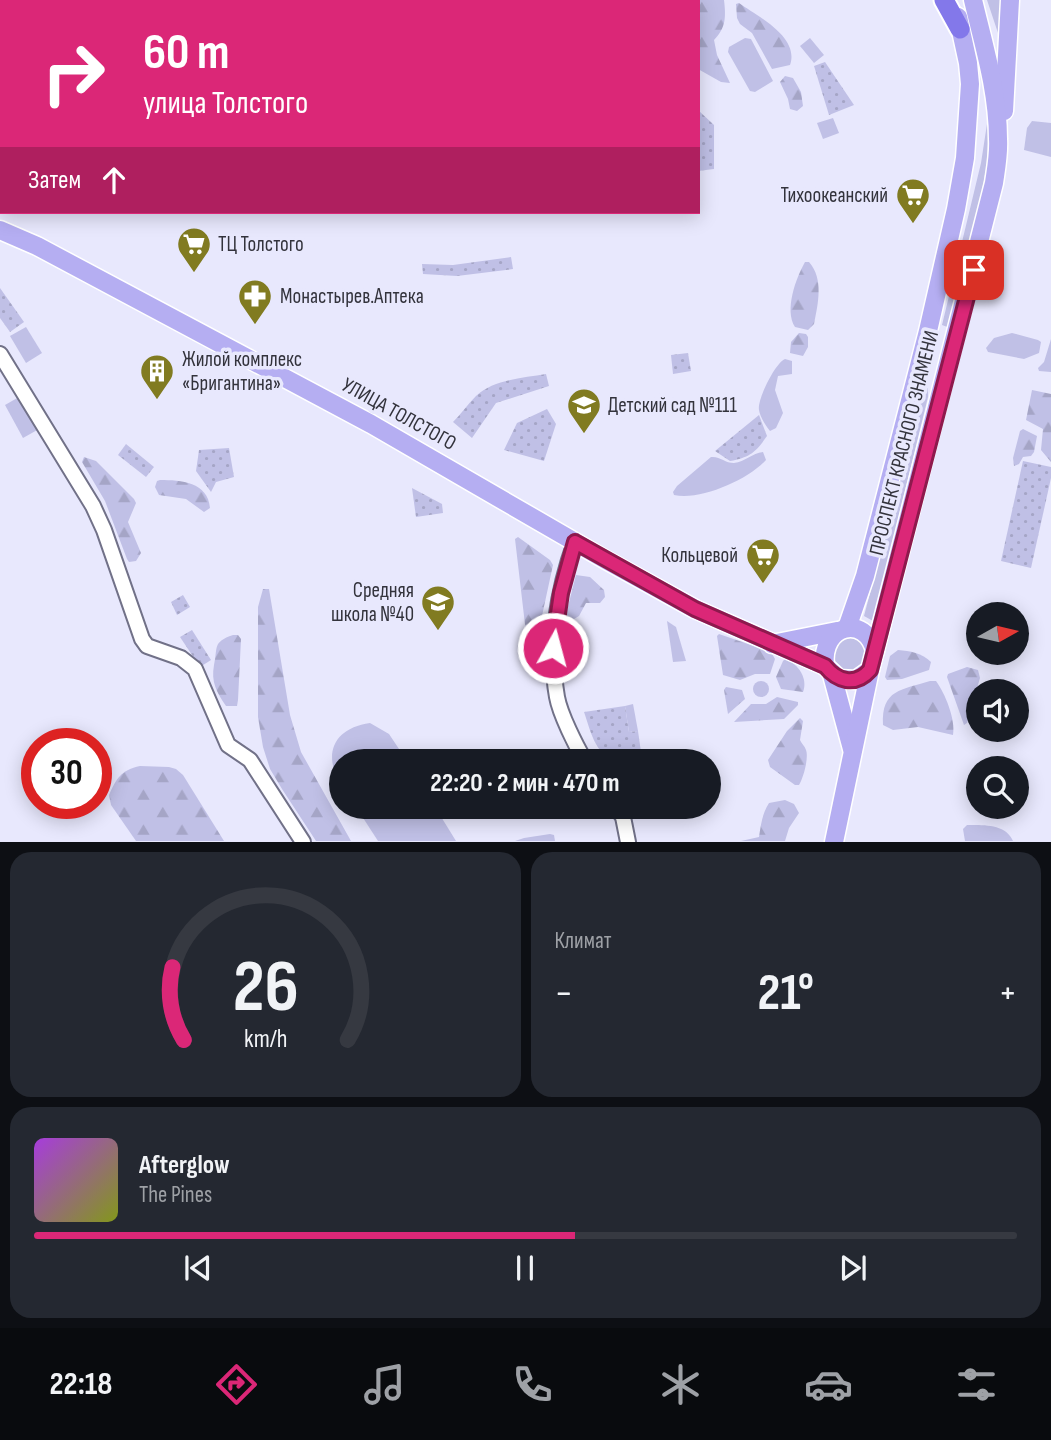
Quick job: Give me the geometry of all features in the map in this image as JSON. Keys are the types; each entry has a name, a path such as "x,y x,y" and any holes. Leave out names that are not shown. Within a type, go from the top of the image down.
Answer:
{"highway":[{"path":"944,0 960,29"}],"main road":[{"name":"ПРОСПЕКТ КРАСНОГО ЗНАМЕНИ","path":"853,753 828,670 826,644 843,630 865,576 919,367 956,209 965,158 970,84 954,0"},
{"name":"ПРОСПЕКТ КРАСНОГО ЗНАМЕНИ","path":"834,842 870,670 994,183 999,142 992,75 973,0"},
{"path":"999,142 1006,80 1010,0"},
{"name":"УЛИЦА ТОЛСТОГО","path":"0,230 37,246 371,424 695,609 828,670"},
{"path":"919,367 928,374 946,375"},
{"path":"772,644 857,629 873,642 875,651"},
{"path":"828,670 839,679 852,681 864,677 870,670"}],"street":[{"path":"0,354 93,506 142,639 147,646 181,658 195,669 228,745 250,761 303,842"},
{"path":"575,542 556,625 554,673 557,700 580,749"},
{"path":"624,819 628,842"}],"green space":[{"path":"700,0 724,0 724,22 714,40 717,55 730,83 721,82 700,70"},
{"path":"987,0 1000,0 999,36"},
{"path":"739,3 766,21 783,37 789,45 790,65 772,69 752,33 740,24 737,18 736,4"},
{"path":"745,38 751,39 773,81 755,92 750,91 728,52 729,47"},
{"path":"810,38 824,55 814,63 800,46"},
{"path":"825,62 854,105 829,115 814,66"},
{"path":"785,76 793,78 801,92 803,106 797,111 790,109 780,82"},
{"path":"989,111 987,164 972,243 950,328 942,325 981,163"},
{"path":"700,112 714,125 714,169 700,171"},
{"path":"833,118 839,133 823,139 817,123"},
{"path":"1032,121 1051,123 1051,157 1024,150 1027,128"},
{"path":"511,257 513,269 457,276 423,274 422,264 453,265"},
{"path":"805,262 809,262 814,269 819,292 814,324 808,330 795,327 791,312 795,285"},
{"path":"0,288 24,322 10,332 0,318"},
{"path":"26,327 42,353 26,363 10,336"},
{"path":"799,333 808,337 808,347 803,356 790,353 791,342"},
{"path":"1012,333 1041,342 1039,353 1024,359 988,352 986,348 994,338"},
{"path":"1051,339 1051,372 1039,371 1038,368 1044,362"},
{"path":"688,353 691,371 673,374 671,355"},
{"path":"785,359 792,361 792,374 778,376 775,390 783,413 776,428 770,431 761,416 759,405 772,374"},
{"path":"546,374 549,386 496,403 472,438 453,422 483,390 509,380"},
{"path":"928,388 873,621 864,616 923,393"},
{"path":"1032,390 1051,394 1051,462 1041,450 1043,429 1026,420"},
{"path":"19,397 39,429 23,438 5,405"},
{"path":"547,409 556,424 544,461 504,450 517,423"},
{"path":"759,415 767,436 755,450 747,456 730,461 715,451"},
{"path":"1023,429 1037,436 1034,452 1031,456 1023,457 1019,464 1014,466 1013,458 1020,431"},
{"path":"126,444 154,467 146,477 118,455"},
{"path":"229,448 234,477 216,482 211,492 196,471 199,450"},
{"path":"763,452 766,460 736,481 697,495 674,495 677,486 711,457 734,463"},
{"path":"84,457 96,461 136,503 128,522 141,553 136,561 129,562 127,559 105,501 82,462"},
{"path":"1023,461 1051,467 1051,478 1031,568 1001,561"},
{"path":"160,480 192,484 204,493 210,508 204,512 186,499 159,495 155,487"},
{"path":"412,488 442,504 443,513 416,517"},
{"path":"518,537 553,565 540,625 542,650 539,656 531,655 528,650 515,539"},
{"path":"576,575 590,577 604,590 605,597 600,603 586,603 579,616 574,619 566,618 566,614"},
{"path":"263,589 269,589 290,715 301,752 329,802 329,819 339,819 351,841 316,841 270,769 258,717 258,607"},
{"path":"183,595 190,607 177,615 171,602"},
{"path":"667,621 676,627 686,661 673,662"},
{"path":"192,630 211,660 200,667 180,637"},
{"path":"719,634 771,652 775,659 770,674 755,674 740,680 723,675 717,636"},
{"path":"238,635 241,639 238,700 237,706 226,706 215,686 213,671 219,643"},
{"path":"849,638 861,643 866,655 861,667 849,672 837,667 832,655 837,643"},
{"path":"898,650 924,656 931,662 929,670 902,679 887,680 885,677 890,656"},
{"path":"785,659 801,672 803,692 781,689 776,677"},
{"path":"967,667 978,670 980,679 966,679 964,725 947,677 948,674"},
{"path":"758,681 764,681 769,689 767,695 758,697 753,692 753,686"},
{"path":"936,681 946,699 953,722 953,735 918,727 893,730 883,725 886,704 895,693"},
{"path":"726,687 742,690 745,699 728,714 724,690"},
{"path":"777,697 798,702 784,719 734,722 751,704 766,704"},
{"path":"633,704 638,731 629,732 625,706"},
{"path":"625,706 629,732 638,731 641,749 600,749 584,712"},
{"path":"800,718 803,721 800,740 807,758 801,782 795,785 770,767 768,760 787,731"},
{"path":"370,723 389,734 399,749 333,749 340,737 358,726"},
{"path":"140,766 176,769 183,775 224,841 136,841 112,806 112,788 128,770"},
{"path":"785,800 794,804 799,813 789,828 785,841 741,841 759,837 763,815 769,803"},
{"path":"364,819 442,819 456,841 378,841"},
{"path":"967,825 1000,828 1010,835 1013,841 965,841 963,829"},
{"path":"554,835 555,841 515,841 524,838"}],"place":[{"name":"Тихоокеанский","path":"913,225"},
{"name":"ТЦ Толстого","path":"194,274"},
{"name":"Монастырев.Аптека","path":"255,326"},
{"name":"Жилой комплекс «Бригантина»","path":"157,401"},
{"name":"Детский сад №111","path":"584,435"},
{"name":"Кольцевой","path":"763,585"},
{"name":"Средняя школа №40","path":"438,632"}],"route":[{"path":"553,648 561,593 575,542 695,609 825,666 839,679 852,681 867,674 974,270"}]}
